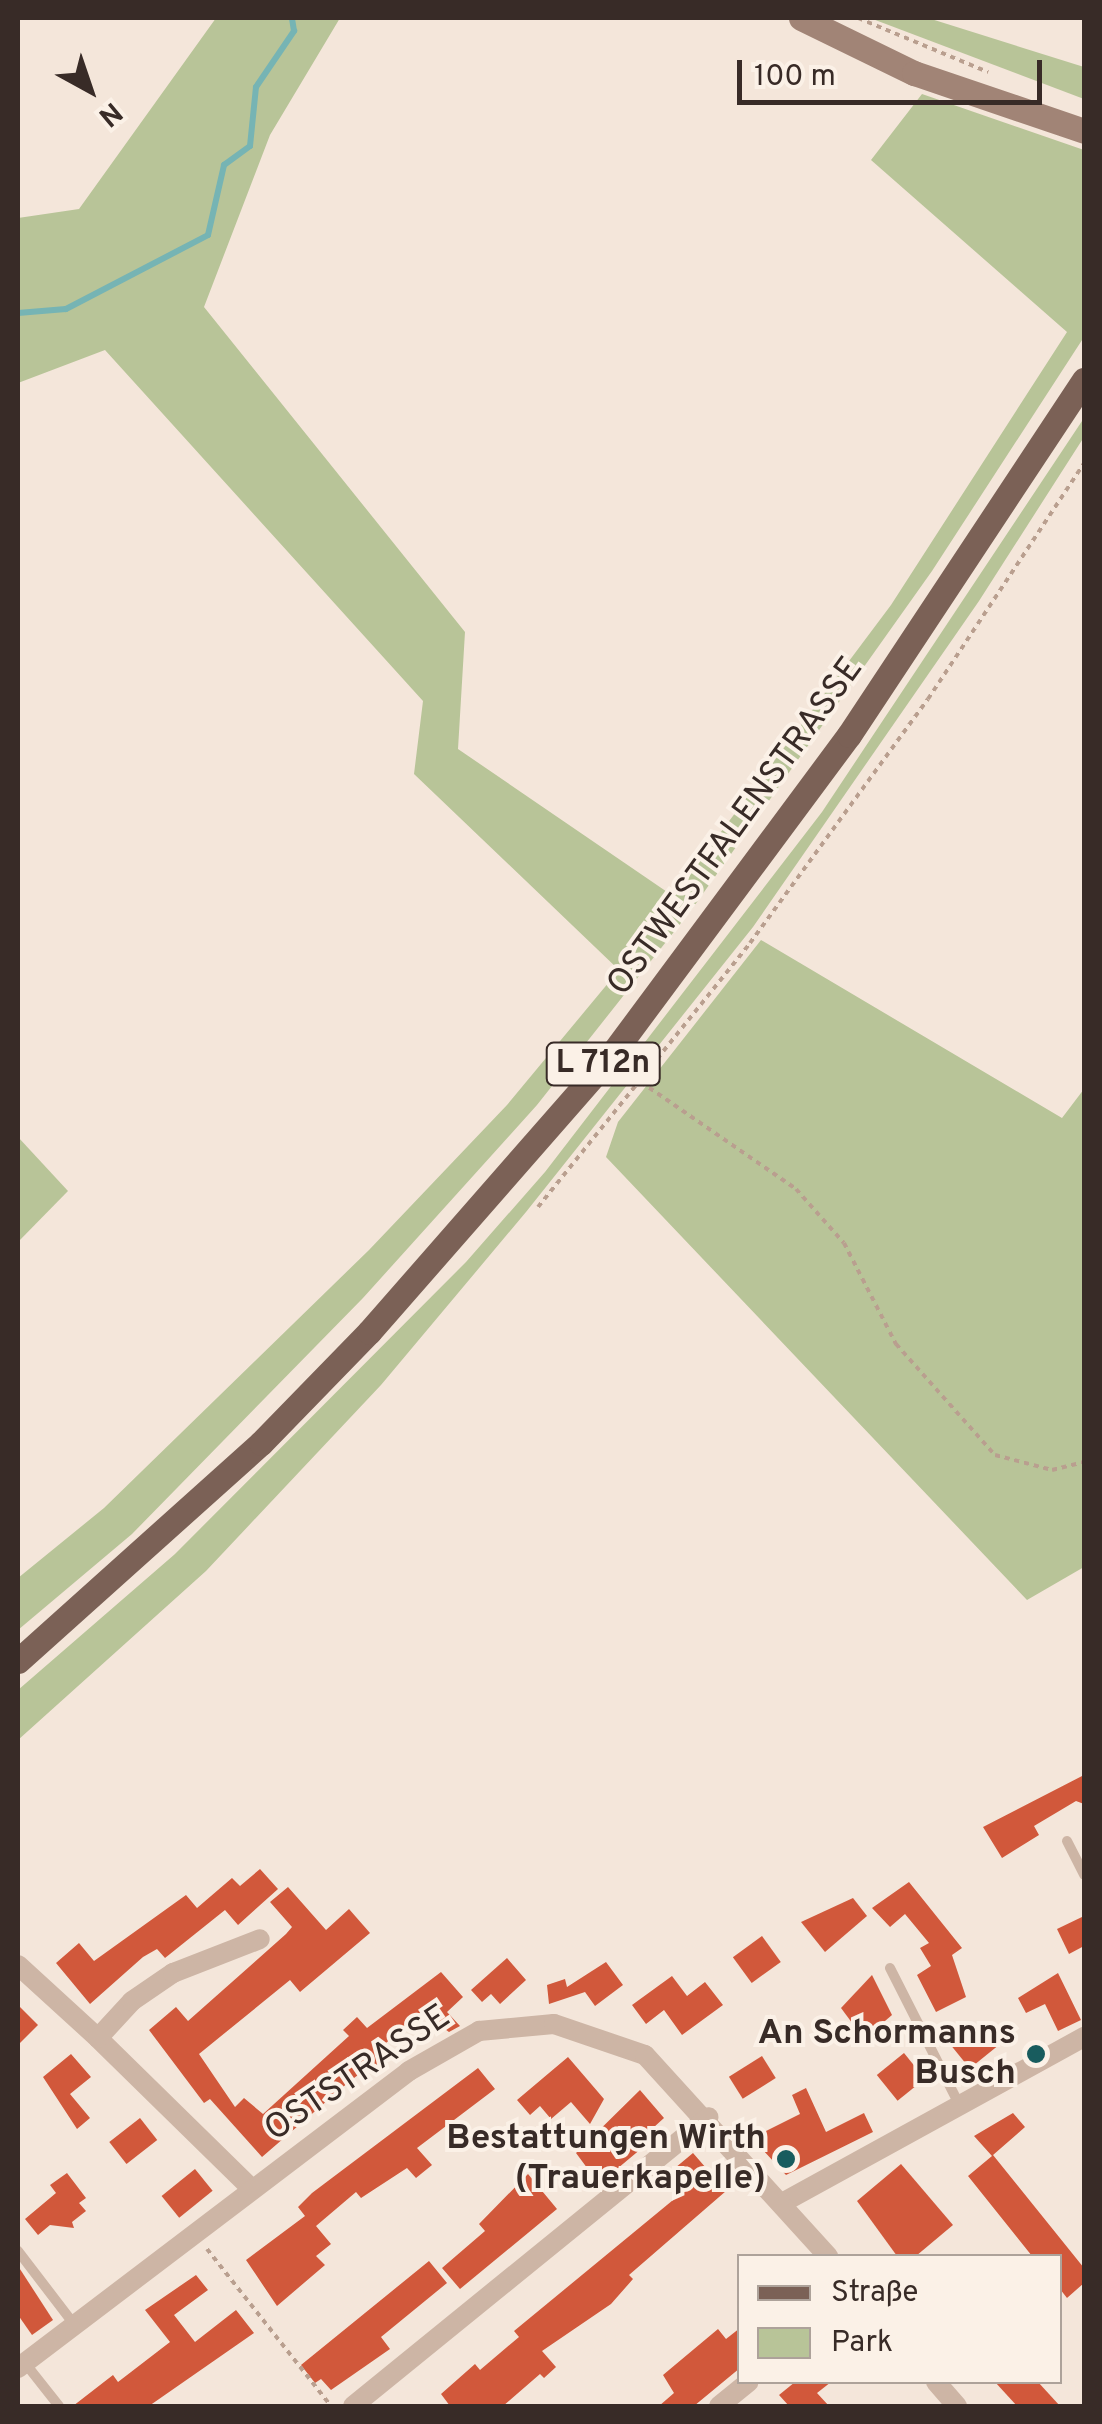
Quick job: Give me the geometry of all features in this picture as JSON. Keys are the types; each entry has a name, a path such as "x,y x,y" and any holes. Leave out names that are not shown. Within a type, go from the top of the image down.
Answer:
{"main road":[{"name":"OSTWESTFALENSTRASSE","path":"18,1661 261,1443 369,1332 600,1068 850,735 1084,380"}],"street":[{"path":"800,18 914,73 1084,131"},
{"path":"98,2038 132,2002 173,1972 260,1939"},
{"path":"18,1965 252,2188"},
{"name":"OSTSTRASSE","path":"21,2365 409,2071 479,2030 554,2024 645,2055 708,2117 826,2254"},
{"path":"782,2203 1084,2038"},
{"path":"353,2406 708,2117"},
{"path":"719,2406 746,2384"},
{"path":"938,2384 958,2406"}],"lane":[{"path":"1067,1841 1084,1875"},
{"path":"890,1968 959,2104"},
{"path":"18,2251 73,2323"},
{"path":"21,2365 59,2406"}],"path":[{"path":"858,18 999,76"},
{"path":"538,1207 641,1082 928,698 1084,463"},
{"path":"641,1082 796,1189 844,1244 896,1344 996,1455 1052,1470 1084,1462"},
{"path":"194,2232 331,2406"}],"green space":[{"path":"216,18 340,18 270,135 204,307 465,632 458,749 673,896 891,605 1067,332 871,160 922,94 1084,150 1084,337 932,571 692,909 537,1105 363,1298 132,1534 18,1630 18,1578 104,1508 369,1250 507,1105 619,970 414,774 423,701 105,350 18,383 18,218 79,209"},
{"path":"870,18 928,18 1084,67 1084,99"},
{"path":"1084,418 1084,437 979,601 753,927 526,1212 381,1385 206,1571 18,1740 18,1690 175,1554 466,1262 545,1172 822,812"},
{"path":"761,940 1062,1118 1084,1089 1084,1567 1027,1600 606,1157 618,1122"},
{"path":"18,1137 68,1191 18,1242"}],"building":[{"path":"1084,1775 1084,1804 1076,1801 1034,1826 1039,1835 1002,1858 983,1827"},
{"path":"260,1869 278,1889 238,1925 225,1910 165,1958 157,1949 143,1957 90,2004 56,1963 79,1943 94,1961 186,1895 197,1908 232,1878 240,1886"},
{"path":"909,1882 962,1948 952,1955 966,1997 936,2012 917,1975 931,1966 920,1948 929,1943 905,1914 890,1927 872,1908"},
{"path":"288,1887 326,1930 349,1909 370,1933 300,1992 290,1980 199,2054 235,2107 244,2098 263,2114 349,2036 343,2030 357,2017 367,2028 441,1972 463,1997 447,2012 460,2026 449,2032 421,2012 386,2043 394,2052 377,2067 374,2063 350,2081 262,2157 210,2099 204,2103 149,2030 176,2007 188,2021 286,1934 292,1927 270,1902"},
{"path":"853,1898 867,1916 825,1952 801,1922"},
{"path":"1084,1916 1084,1946 1069,1954 1057,1929"},
{"path":"762,1936 781,1962 752,1983 733,1957"},
{"path":"507,1958 526,1980 500,2004 491,1994 482,2002 471,1990"},
{"path":"606,1962 623,1985 595,2006 585,1992 549,2004 547,1985 565,1979 567,1987"},
{"path":"1058,1973 1081,2020 1058,2031 1045,2004 1026,2013 1018,1998"},
{"path":"872,1975 892,2015 864,2039 841,2008"},
{"path":"672,1976 687,1996 705,1982 723,2005 682,2035 664,2010 646,2024 632,2005"},
{"path":"18,2005 38,2025 18,2045"},
{"path":"984,2021 1002,2043 970,2069 952,2047"},
{"path":"904,2053 925,2079 898,2101 877,2075"},
{"path":"71,2054 91,2077 70,2094 90,2118 77,2129 43,2077"},
{"path":"762,2056 776,2078 743,2099 729,2077"},
{"path":"568,2057 604,2099 590,2124 571,2102 551,2119 540,2106 530,2115 517,2100"},
{"path":"478,2068 495,2089 417,2148 432,2165 416,2178 407,2168 361,2198 356,2192 316,2226 331,2244 316,2256 325,2265 277,2306 246,2260 305,2216 298,2207 312,2193"},
{"path":"806,2088 826,2132 864,2113 873,2132 786,2175 752,2138 800,2114 792,2095"},
{"path":"640,2090 664,2118 643,2137 648,2143 599,2184 576,2153"},
{"path":"1013,2113 1025,2127 993,2155 1084,2268 1084,2283 1067,2298 1062,2292 1062,2254 1030,2254 968,2176 992,2156 974,2136"},
{"path":"140,2118 157,2140 127,2164 109,2142"},
{"path":"693,2153 726,2191 629,2275 633,2279 611,2304 542,2351 556,2367 544,2378 540,2374 503,2406 450,2406 441,2394 475,2364 480,2370 519,2337 514,2331 684,2191 669,2173"},
{"path":"901,2164 953,2225 918,2254 896,2254 857,2201"},
{"path":"195,2169 213,2191 179,2218 162,2196"},
{"path":"67,2173 86,2198 79,2203 86,2211 72,2222 74,2228 50,2225 38,2235 25,2219 56,2193 50,2185"},
{"path":"528,2174 557,2209 460,2289 442,2268 485,2231 479,2224"},
{"path":"429,2261 447,2283 381,2337 390,2349 331,2390 321,2379 315,2383 301,2365"},
{"path":"18,2266 53,2320 32,2335 18,2315"},
{"path":"196,2275 208,2290 174,2315 195,2342 236,2310 254,2333 149,2406 73,2406 113,2375 118,2382 170,2342 145,2310"},
{"path":"718,2329 726,2339 737,2330 737,2370 694,2406 659,2406 674,2393 663,2375"},
{"path":"793,2384 828,2384 817,2393 829,2406 789,2406 779,2395"},
{"path":"997,2384 1040,2384 1060,2406 1017,2406"}],"waterway":[{"path":"18,313 66,309 208,235 224,165 250,146 256,87 294,31 292,18"}],"place":[{"name":"An Schormanns Busch","path":"1036,2054"},
{"name":"Bestattungen Wirth (Trauerkapelle)","path":"786,2159"}]}
